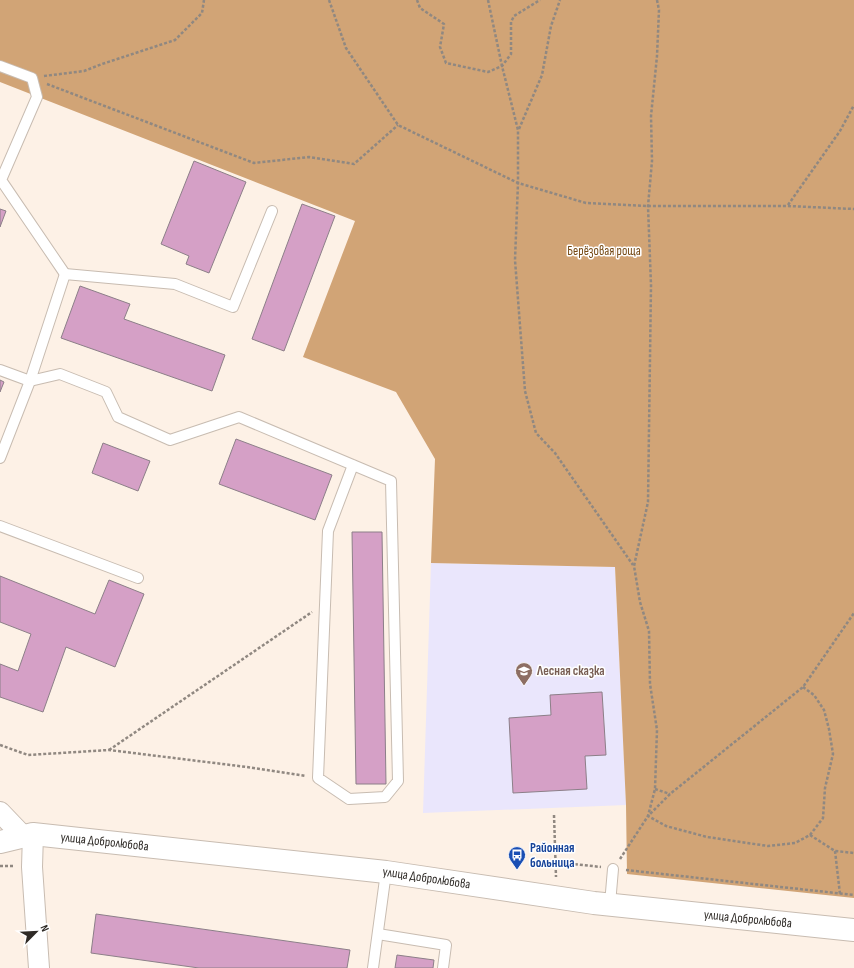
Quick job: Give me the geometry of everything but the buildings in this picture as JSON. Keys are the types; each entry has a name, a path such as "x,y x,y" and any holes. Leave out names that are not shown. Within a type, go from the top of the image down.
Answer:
{"street":[{"path":"0,812 28,835 32,867 39,968"},
{"name":"улица Добролюбова","path":"0,842 28,835 386,872 594,903 854,930"}],"lane":[{"path":"0,66 32,78 37,97 1,180 65,274"},
{"path":"65,274 176,284 233,307 272,211"},
{"path":"0,458 30,381 65,274"},
{"path":"0,370 30,381 60,374 106,392 118,417 170,440 239,417 353,465 391,481 398,782 384,797 348,799 318,778 328,531 353,465"},
{"path":"0,526 138,578"},
{"path":"610,904 613,869"},
{"path":"373,968 386,872"},
{"path":"378,934 446,945 443,968"}],"path":[{"path":"32,78 84,71 175,40 202,13 204,0"},
{"path":"329,0 346,48 398,125 518,183 586,203 648,206 788,206 854,210"},
{"path":"418,0 420,8 444,24 440,47 446,63 488,72 502,66 511,54 511,22 514,16 540,0"},
{"path":"488,0 518,130 518,183 515,260 525,391 536,433 555,453 634,566"},
{"path":"518,130 542,75 550,26 560,0"},
{"path":"648,816 655,789 657,730 650,684 649,631 640,602 634,566 648,502 651,284 648,206 652,161 651,116 657,56 659,10 657,0"},
{"path":"32,78 254,162 309,156 354,164 398,125"},
{"path":"788,206 840,131 854,105"},
{"path":"109,750 325,603"},
{"path":"613,869 648,816 670,794 803,687 854,613"},
{"path":"648,816 666,826 708,837 768,846 795,843 810,836 823,818 825,788 833,754 824,710 814,695 803,687"},
{"path":"0,745 28,755 109,750 247,767 318,778"},
{"path":"655,789 670,794"},
{"path":"554,815 556,898"},
{"path":"810,836 835,851 854,852"},
{"path":"835,851 840,894"},
{"path":"555,862 854,896"}],"shaded area":[{"name":"Лесная сказка","path":"431,563 615,567 626,805 423,813"}],"green space":[{"name":"Берёзовая роща","path":"0,0 854,0 854,898 627,874 626,805 615,567 431,563 435,459 396,392 303,357 355,221 0,82"}],"place":[{"name":"Лесная сказка","path":"524,686"},
{"name":"Районная больница","path":"517,870"}]}
